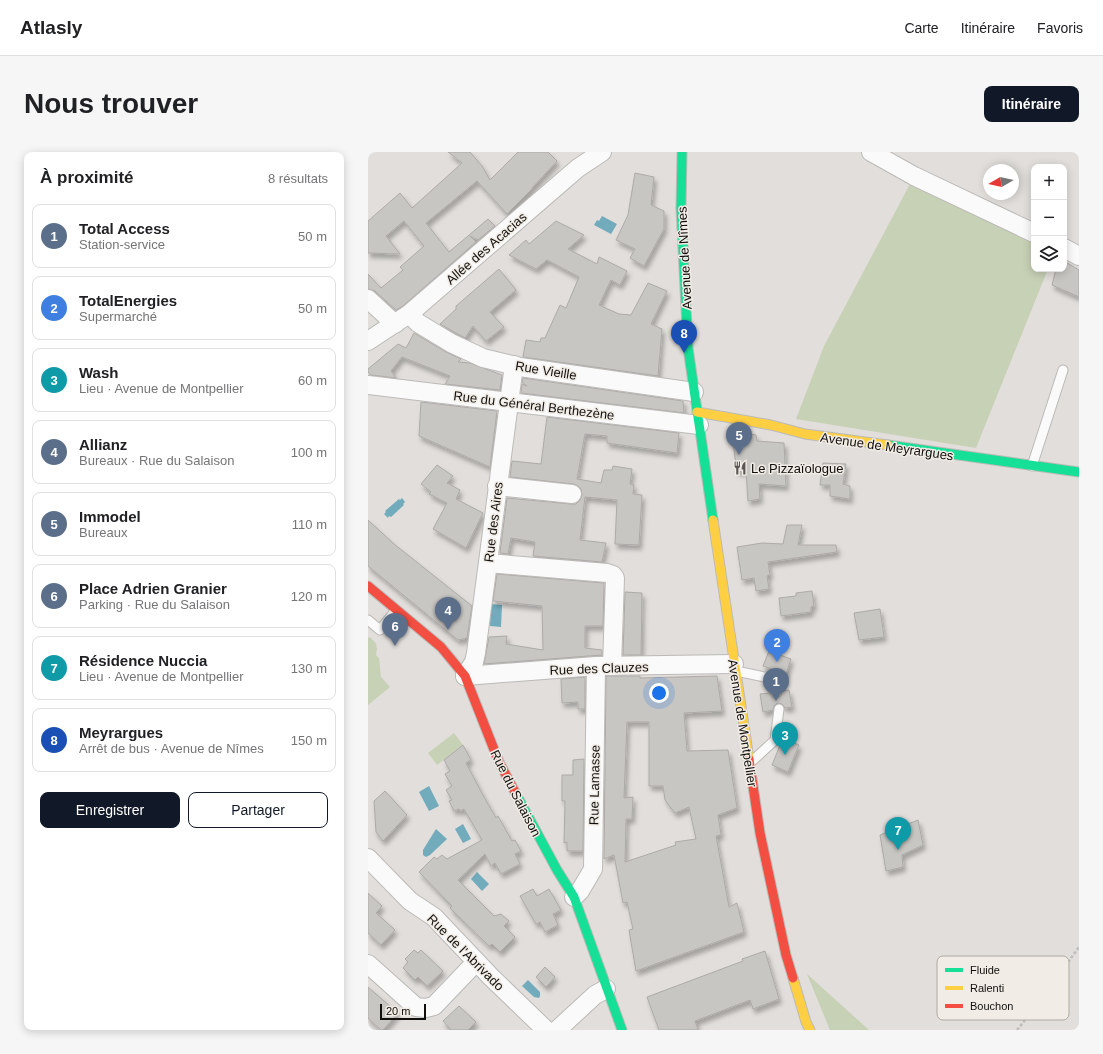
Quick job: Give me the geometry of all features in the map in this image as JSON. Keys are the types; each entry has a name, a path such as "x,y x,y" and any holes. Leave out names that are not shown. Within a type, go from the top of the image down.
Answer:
{"street":[{"name":"Allée des Acacias","path":"368,341 402,319 582,160 602,152"},
{"name":"Avenue de Nîmes","path":"682,152 681,216 688,348 698,418"},
{"path":"871,152 914,176 1031,232"},
{"path":"1067,250 1079,256"},
{"name":"Rue Vieille","path":"368,299 402,319 418,323 451,343 483,358 514,365 694,392"},
{"name":"Rue des Aires","path":"465,676 474,662 476,653 508,401 514,365"},
{"name":"Rue du Général Berthezène","path":"368,385 508,401 698,418"},
{"name":"Avenue de Meyrargues","path":"698,418 771,425 805,434 1079,472"},
{"name":"Avenue de Montpellier","path":"698,418 760,833 786,955 806,1022 810,1030"},
{"path":"498,486 572,494"},
{"name":"Rue Lamasse","path":"488,563 607,573 613,575 615,578 604,666 593,869 580,891 574,897"},
{"name":"Rue du Salaison","path":"368,586 441,647 465,676 498,762 557,870 574,897 622,1030"},
{"name":"Rue des Clauzes","path":"465,676 604,666 734,667"},
{"name":"Rue de l'Abrivado","path":"368,858 410,901 434,917 476,962 546,1030"},
{"path":"368,964 416,1007 426,1008 434,1006 476,962"},
{"path":"557,1030 595,995 606,989"}],"lane":[{"path":"1032,466 1063,370"},
{"path":"368,620 380,630 397,609"},
{"path":"734,667 769,678 776,692"},
{"path":"749,764 775,740 778,709"}],"path":[{"path":"1069,961 1079,947"},
{"path":"1017,1030 1025,1020"}],"green space":[{"path":"910,184 1031,240 1031,272 1047,272 976,448 796,419 824,346"},
{"path":"370,637 377,645 376,655 379,658 381,677 390,687 368,705 368,638"},
{"path":"454,733 463,745 437,765 428,753"},
{"path":"807,974 869,1030 830,1030"}],"water":[{"path":"602,216 617,224 611,234 594,225"},
{"path":"402,498 405,502 403,504 404,505 388,518 384,514 386,512 385,511"},
{"path":"491,604 502,605 501,627 490,626"},
{"path":"429,786 439,806 429,811 419,792"},
{"path":"463,824 471,839 463,843 455,829"},
{"path":"436,829 447,839 426,857 423,855 423,850"},
{"path":"477,872 489,884 482,891 471,879"},
{"path":"528,980 540,992 539,998 534,997 522,986"}],"building":[{"path":"448,152 470,152 482,166 490,180 518,152 548,152 557,161 507,214 477,181 426,223 449,252 488,219 495,226 478,240 470,236 476,242 403,306 396,310 375,291 368,289 368,274 381,288 403,270 400,267 424,246 404,221 386,236 400,254 368,253 368,221 400,193 412,208 462,163"},
{"path":"635,173 654,177 651,205 664,211 664,229 644,266 630,258 635,249 616,240 628,215"},
{"path":"556,221 584,235 568,249 597,264 599,257 627,271 620,285 611,280 599,305 619,314 631,315 648,283 667,291 651,324 662,329 658,376 523,357 526,340 540,342 541,338 545,338 560,305 566,308 579,277 547,260 536,269 509,255 526,240 529,244"},
{"path":"1067,263 1079,270 1079,297 1052,285 1055,272 1067,272"},
{"path":"499,269 516,290 490,312 504,327 486,341 473,326 465,338 440,324 456,309 456,306"},
{"path":"414,333 461,359 458,362 470,363 502,375 500,390 445,384 450,376 402,357 391,371 396,378 371,375 368,372 368,369 398,344 406,348"},
{"path":"523,378 683,401 684,413 521,393 522,384 527,386 522,382"},
{"path":"421,402 497,411 490,467 419,436"},
{"path":"547,417 679,433 677,453 607,443 607,436 585,434 577,479 601,483 604,470 612,470 613,466 632,469 630,484 634,485 633,494 642,495 639,545 615,544 617,500 585,497 580,540 606,543 602,562 533,556 535,542 511,538 508,554 500,553 507,498 576,504 582,495 581,489 573,484 510,477 512,461 541,464"},
{"path":"732,435 756,435 757,441 784,443 786,486 759,484 760,499 748,501 746,470 737,472"},
{"path":"823,463 846,464 843,484 850,486 850,499 830,496 830,485 820,485"},
{"path":"437,465 453,476 447,483 460,490 456,499 483,513 466,548 433,529 447,503 429,494 431,492 421,484"},
{"path":"368,520 394,544 472,606 467,638 458,640 368,566"},
{"path":"787,525 802,525 798,545 836,545 837,552 768,562 770,575 767,576 769,589 756,591 754,578 742,580 737,547 762,543 783,544"},
{"path":"497,574 604,583 603,626 585,626 585,648 602,650 602,655 484,664 489,637 507,636 506,644 543,650 542,606 493,601"},
{"path":"812,591 814,606 811,607 811,612 781,616 779,598 796,596 796,593"},
{"path":"625,592 642,593 641,655 623,655"},
{"path":"880,609 884,637 859,640 854,613"},
{"path":"769,651 791,659 786,674 763,666"},
{"path":"606,676 640,676 640,678 717,676 722,711 684,713 687,751 728,750 737,808 718,815 721,835 716,836 729,907 737,903 744,932 636,971 629,930 633,929 627,902 623,903 614,855 604,859","holes":["627,722 649,722 649,786 663,786 665,800 675,813 689,807 696,839 675,842 676,845 625,862 626,819 632,819 633,797 624,798"]},
{"path":"585,677 585,709 578,709 578,702 562,703 561,679"},
{"path":"789,690 792,707 785,708 782,704 777,703 773,710 763,712 760,694 770,693 772,697 776,698 781,696 782,691"},
{"path":"783,738 799,745 788,772 772,765"},
{"path":"463,745 471,760 466,763 484,797 496,818 498,816 512,841 515,840 521,851 515,854 520,864 501,874 495,863 491,866 485,854 458,880 494,916 501,914 509,921 504,926 515,937 500,952 492,944 489,946 450,908 452,906 419,872 434,857 437,859 442,855 447,859 482,840 464,809 454,811 449,801 452,800 446,790 452,786 445,774 450,771 444,760"},
{"path":"584,759 583,851 567,851 567,842 564,843 565,801 562,801 562,775 573,775 573,760"},
{"path":"385,791 407,815 383,841 376,832 374,801"},
{"path":"918,820 923,845 902,855 903,867 886,871 880,835"},
{"path":"533,889 537,896 549,889 561,910 553,914 558,925 545,932 540,922 536,924 520,896"},
{"path":"368,893 382,906 376,913 395,930 381,945 368,933"},
{"path":"414,950 418,953 421,950 443,971 427,986 418,977 415,980 403,968 408,962 405,959"},
{"path":"765,951 779,999 753,1009 750,1000 695,1021 698,1030 659,1030 647,997 743,961 742,959"},
{"path":"545,967 555,977 546,987 536,977"},
{"path":"368,987 398,1013 383,1030 381,1030 368,1018"},
{"path":"459,1006 476,1022 468,1030 451,1030 443,1021"}],"traffic: fast":[{"path":"682,152 681,208 688,348 713,520"},
{"path":"888,445 1079,472"},
{"path":"515,792 557,870 574,897 622,1030"}],"traffic: slow":[{"path":"697,412 771,425 805,434 888,445"},
{"path":"713,520 749,759"},
{"path":"793,978 806,1022 810,1030"}],"traffic: jam":[{"path":"368,586 441,647 465,676 499,762 515,792"},
{"path":"749,759 760,833 786,955 793,978"}],"place":[{"name":"Meyrargues","path":"684,353"},
{"name":"Immodel","path":"739,455"},
{"name":"Le Pizzaïologue","path":"740,468"},
{"name":"Allianz","path":"448,630"},
{"name":"Place Adrien Granier","path":"395,646"},
{"name":"TotalEnergies","path":"777,662"},
{"name":"Total Access","path":"776,701"},
{"name":"Wash","path":"785,755"},
{"name":"Résidence Nuccia","path":"898,850"}]}
